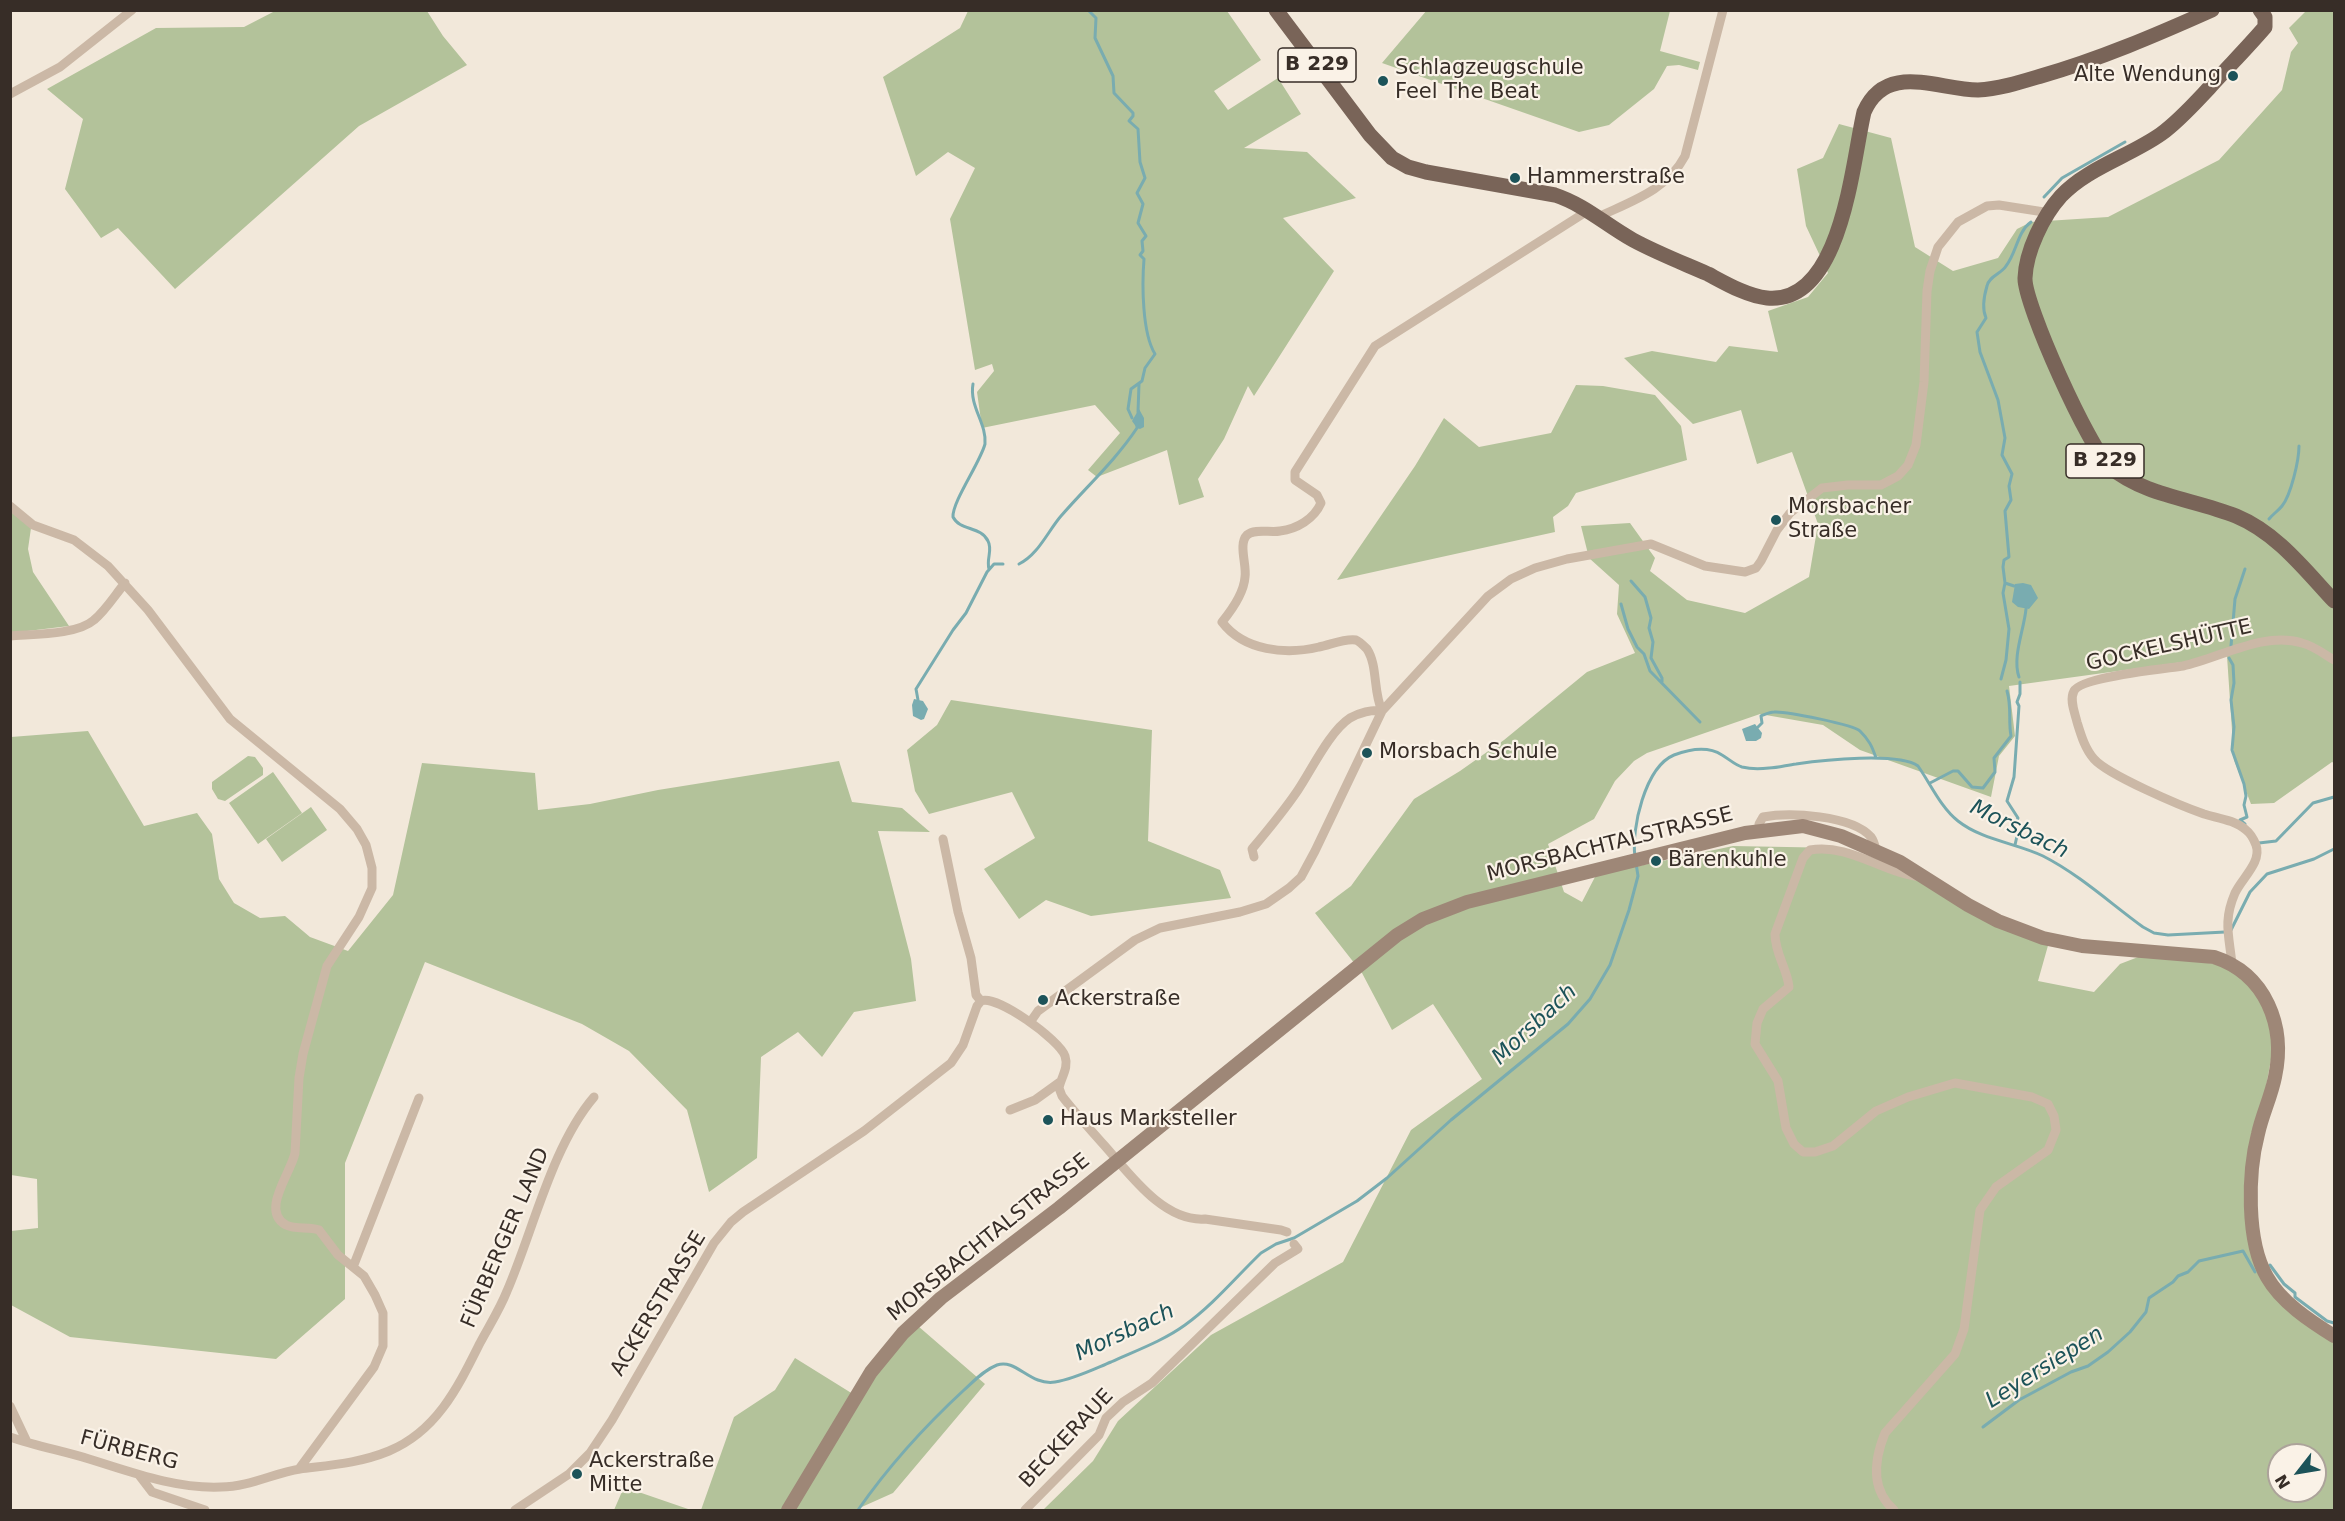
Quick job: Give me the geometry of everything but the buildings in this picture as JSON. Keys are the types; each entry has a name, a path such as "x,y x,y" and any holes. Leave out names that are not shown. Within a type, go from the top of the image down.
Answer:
{"main road":[{"name":"B 229","path":"1276,10 1357,120 1392,159 1426,172 1555,195 1572,201 1634,240 1747,292 1765,298 1788,294 1805,286 1812,280 1828,256 1838,228 1864,112 1873,96 1881,88 1906,82 1978,90 2006,85 2107,56 2212,10"},
{"name":"B 229","path":"2260,10 2265,17 2265,27 2175,123 2153,140 2077,182 2062,195 2051,209 2035,241 2025,279 2027,296 2087,433 2100,456 2112,468 2141,486 2219,510 2260,529 2279,544 2334,601"},
{"name":"MORSBACHTALSTRASSE","path":"788,1510 871,1372 903,1333 941,1298 1059,1208 1410,926 1442,910 1467,902 1760,831 1803,826 1815,828 1876,850 1900,861 1968,905 1998,921 2043,938 2082,946 2204,955 2232,964 2250,977 2262,992 2271,1010 2278,1034 2276,1074 2253,1159 2253,1226 2258,1259 2267,1278 2281,1296 2307,1318 2334,1336"}],"street":[{"path":"10,93 60,67 132,10"},
{"path":"1382,711 1378,703 1367,650 1361,643 1349,640 1306,650 1278,650 1261,648 1228,631 1222,622 1245,580 1243,544 1247,536 1255,532 1280,531 1306,521 1317,512 1321,503 1317,495 1295,480 1295,472 1375,346 1594,213 1656,189 1680,167 1689,145 1723,10"},
{"path":"1030,1021 1038,1011 1135,940 1160,928 1240,912 1266,904 1289,888 1301,877 1315,851 1382,711 1488,596 1519,575 1567,559 1651,544 1705,566 1745,572 1756,568 1777,530 1790,513 1822,488 1848,485 1869,486 1890,482 1908,465 1916,445 1924,382 1927,291 1930,271 1938,247 1950,229 1958,222 1987,206 1999,205 2044,212 2051,209"},
{"path":"10,506 33,525 66,537 87,548 125,583 230,719 340,810 357,829 370,855 373,881 370,896 327,966 315,1008 299,1078 293,1164 277,1196 275,1206 280,1220 287,1226 319,1230 338,1255 364,1276 383,1313 383,1346 374,1367 298,1469"},
{"path":"10,636 87,626 96,619 125,583"},
{"name":"GOCKELSHÜTTE","path":"2232,964 2228,914 2236,891 2258,855 2251,836 2238,824 2185,806 2115,774 2099,764 2089,753 2079,728 2072,702 2075,689 2086,681 2094,679 2192,664 2274,640 2303,643 2334,660"},
{"path":"1254,857 1252,849 1289,804 1337,730 1349,719 1360,714 1375,710 1382,711"},
{"path":"943,839 958,912 972,958 976,995 981,1001 990,1000 1030,1021 1058,1045 1065,1055 1066,1068 1059,1088 1062,1096 1142,1189 1182,1216 1195,1220 1205,1219 1287,1232"},
{"path":"1894,1510 1882,1497 1875,1476 1879,1449 1885,1433 1955,1354 1964,1329 1980,1210 1996,1187 2048,1150 2056,1130 2054,1116 2048,1104 2032,1097 1955,1083 1892,1103 1876,1111 1833,1146 1815,1152 1803,1152 1794,1144 1786,1128 1778,1082 1755,1044 1757,1023 1764,1010 1790,987 1788,973 1775,946 1775,934 1803,858 1810,850 1824,847 1842,851 1910,876 1925,878"},
{"name":"ACKERSTRASSE","path":"515,1510 569,1474 590,1453 612,1420 714,1243 731,1222 872,1126 951,1063 963,1045 977,1006 981,1001"},
{"path":"1011,1110 1035,1100 1060,1082"},
{"name":"FÜRBERGER LAND","path":"224,1488 267,1480 298,1469 362,1460 390,1450 412,1438 431,1422 452,1398 507,1293 556,1162 582,1111 594,1097"},
{"path":"354,1267 419,1098"},
{"name":"BECKERAUE","path":"1025,1510 1099,1435 1106,1418 1123,1402 1152,1383 1275,1263 1296,1247"},
{"path":"10,1406 27,1442"},
{"name":"FÜRBERG","path":"10,1437 139,1475 193,1486 224,1488"},
{"path":"139,1475 152,1492 205,1510"}],"green space":[{"path":"1427,10 1670,11 1660,51 1700,62 1698,70 1679,65 1667,66 1654,89 1609,125 1579,132 1382,63"},
{"path":"275,11 427,11 443,36 467,65 359,126 175,289 118,228 101,238 65,189 83,119 47,89 156,28 244,27"},
{"path":"968,11 1227,11 1261,60 1214,91 1228,110 1278,78 1301,114 1244,148 1307,152 1356,198 1283,218 1334,271 1254,396 1248,386 1224,439 1198,479 1204,497 1179,505 1167,450 1097,477 1088,470 1120,433 1095,405 982,428 977,392 994,371 992,364 975,370 950,219 975,168 948,152 916,176 883,77 960,28"},
{"path":"2306,11 2334,11 2334,763 2332,762 2274,803 2251,804 2234,760 2227,656 2009,686 2015,736 1999,756 1991,797 1860,750 1823,725 1760,714 1647,753 1634,761 1615,781 1594,819 1548,844 1564,892 1582,902 1596,875 1733,846 1840,848 1934,883 2049,942 2038,981 2094,992 2120,964 2146,954 2222,965 2241,974 2266,1006 2274,1043 2253,1172 2260,1273 2334,1341 2334,1510 1043,1510 1093,1461 1118,1421 1211,1335 1343,1262 1411,1130 1482,1079 1433,1004 1392,1030 1362,973 1315,913 1351,886 1414,799 1460,771 1504,740 1587,672 1635,653 1617,614 1619,585 1589,558 1581,526 1630,523 1655,558 1650,571 1687,600 1745,613 1809,577 1818,524 1792,452 1757,464 1741,410 1693,424 1624,358 1652,351 1716,362 1729,346 1778,352 1768,311 1808,297 1828,273 1806,226 1797,169 1823,158 1839,124 1891,138 1915,247 1953,271 1998,258 2017,229 2031,222 2108,217 2219,160 2282,90 2291,52 2298,43 2289,28"},
{"path":"1576,385 1603,386 1655,395 1681,426 1687,460 1576,493 1568,506 1553,517 1555,532 1337,580 1415,466 1444,418 1479,447 1551,433"},
{"path":"10,510 31,528 28,549 33,572 69,626 11,633"},
{"path":"951,700 1152,730 1148,841 1220,870 1231,898 1091,916 1046,900 1019,919 984,869 1035,838 1012,792 929,814 915,791 907,750 937,725"},
{"path":"88,731 144,826 197,813 212,834 219,879 234,903 260,918 285,916 310,937 348,951 393,895 422,763 535,773 538,810 590,804 658,790 839,761 852,802 902,808 930,832 878,831 911,959 916,1001 854,1012 822,1057 798,1032 761,1057 757,1158 709,1192 687,1110 629,1051 582,1024 425,962 345,1163 345,1299 276,1359 70,1337 11,1305 11,1231 38,1228 37,1179 11,1175 11,737"},
{"path":"248,756 255,757 263,768 263,775 225,801 218,799 212,789 212,782"},
{"path":"273,772 302,813 258,844 229,803"},
{"path":"311,807 327,830 282,862 266,839"},
{"path":"918,1326 985,1384 893,1493 855,1510 701,1510 734,1417 775,1390 795,1358 861,1399 875,1373"},
{"path":"624,1487 691,1510 614,1510"}],"water":[{"path":"1139,409 1144,418 1144,427 1140,429 1132,421"},
{"path":"2015,584 2031,585 2038,598 2029,609 2018,607 2012,602"},
{"path":"914,699 923,701 928,709 924,719 913,716"},
{"path":"1755,724 1762,733 1761,738 1756,741 1746,741 1742,729"}],"waterway":[{"path":"1088,10 1096,18 1095,38 1113,76 1114,93 1133,113 1129,121 1138,129 1140,162 1145,178 1137,193 1143,204 1138,223 1146,236 1142,241 1143,251 1140,255 1144,259 1144,308 1148,334 1155,354 1145,368 1142,381 1131,389 1128,409 1132,418"},
{"path":"2044,197 2062,178 2125,142"},
{"path":"2001,679 2006,660 2009,629 2003,593 2005,583 2003,567 2004,560 2009,557 2005,511 2011,500 2009,486 2012,474 2002,455 2005,438 1998,400 1980,352 1977,332 1986,318 1984,302 1988,283 2006,266 2023,231 2031,222"},
{"path":"973,384 973,400 983,429 985,444 957,502 953,517 960,525 985,536 990,548 989,569"},
{"path":"1138,412 1139,384"},
{"path":"1019,564 1032,555 1061,516 1120,451 1137,428 1137,424"},
{"path":"2269,519 2282,506 2288,494 2296,468 2299,446"},
{"path":"918,700 916,689 966,613 987,572 994,564 1003,564"},
{"path":"2231,646 2235,599 2245,569"},
{"path":"1631,581 1645,597 1651,618 1649,628 1653,642 1651,658 1662,682"},
{"path":"2005,583 2014,586"},
{"path":"1621,604 1628,629 1637,647 1644,654 1650,671 1700,722"},
{"path":"2019,677 2017,661 2026,609"},
{"path":"2229,658 2233,665 2234,683 2231,700 2234,727 2232,750 2244,784 2246,796 2244,805 2247,817 2240,820 2245,824"},
{"path":"2015,845 2017,836 2014,828 2018,818 2007,801 2014,777 2020,682"},
{"path":"1930,783 1953,771 1958,771 1972,787 1983,788 1995,772 1994,758 2011,736 2007,691"},
{"path":"1758,727 1762,723 1761,716 1772,712 1833,722 1860,731 1870,743 1876,758"},
{"name":"Morsbach","path":"1635,857 1635,831 1642,800 1655,772 1674,755 1693,750 1711,750 1739,766 1756,769 1841,759 1894,759 1918,766 1946,809 1958,821 1978,833 2043,856 2082,880 2154,933 2168,935 2225,932"},
{"path":"2259,843 2276,841 2313,803 2334,797"},
{"name":"Morsbach","path":"2231,930 2250,892 2267,874 2314,859 2334,849"},
{"name":"Morsbach","path":"858,1510 921,1432 988,1370 997,1365 1011,1365 1038,1380 1055,1382 1084,1374 1158,1341 1176,1331 1215,1300 1261,1253 1276,1244 1294,1238 1357,1201 1387,1178 1451,1120 1568,1024 1590,999 1610,965 1629,910 1638,876 1636,863"},
{"name":"Leyersiepen","path":"1983,1427 2019,1400 2071,1372 2088,1366 2108,1352 2130,1332 2146,1312 2149,1298 2178,1276 2188,1272 2199,1261 2243,1251 2255,1272"},
{"name":"Leyersiepen","path":"2270,1265 2284,1284 2295,1293 2295,1297 2327,1321 2334,1323"}],"place":[{"name":"Alte Wendung","path":"2233,76"},
{"name":"Schlagzeugschule Feel The Beat","path":"1383,81"},
{"name":"Hammerstraße","path":"1515,178"},
{"name":"Morsbacher Straße","path":"1776,520"},
{"name":"Morsbach Schule","path":"1367,753"},
{"name":"Bärenkuhle","path":"1656,861"},
{"name":"Ackerstraße","path":"1043,1000"},
{"name":"Haus Marksteller","path":"1048,1120"},
{"name":"Ackerstraße Mitte","path":"577,1474"}]}
